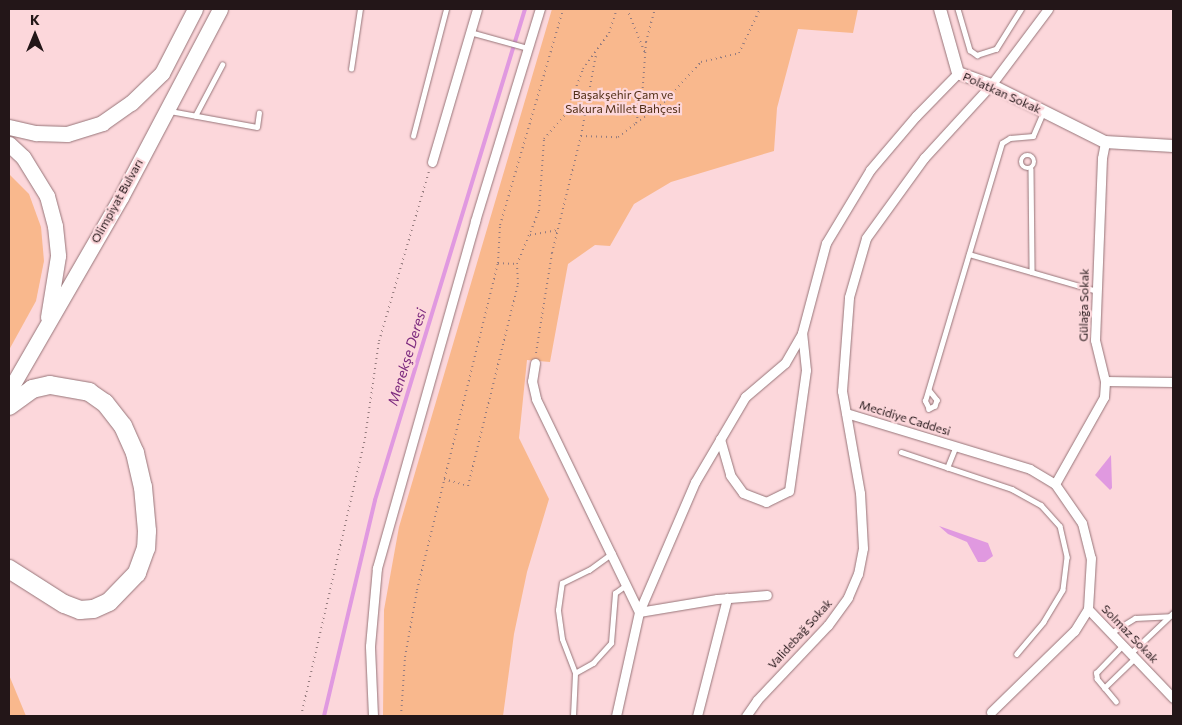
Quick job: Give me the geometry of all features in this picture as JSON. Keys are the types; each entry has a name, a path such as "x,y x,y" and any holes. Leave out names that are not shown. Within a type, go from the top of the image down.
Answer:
{"highway":[{"path":"9,406 32,389 50,384 88,392 105,403 123,426 135,453 143,487 147,531 146,548 137,573 109,602 93,609 80,610 64,604 9,569"}],"main road":[{"path":"9,127 36,133 67,134 102,123 131,103 162,73 196,9"},
{"name":"Olimpiyat Bulvarı","path":"9,391 121,197 220,9"},
{"path":"9,144 23,157 47,196 55,226 58,256 47,326"}],"street":[{"path":"432,162 477,9"},
{"path":"373,716 370,646 380,558 540,9"},
{"name":"Polatkan Sokak","path":"940,9 958,73 991,85 1105,142"},
{"name":"Mecidiye Caddesi","path":"991,712 1074,631 1088,609 1092,577 1089,544 1082,523 1054,484 1030,469 846,414 842,391 845,328 854,273 866,238 924,158 991,85 1048,9"},
{"path":"616,716 640,612 695,482 745,397 785,363 802,333 826,243 870,170 916,116 958,73"},
{"path":"1105,142 1173,146"},
{"name":"Gülağa Sokak","path":"1054,484 1104,397 1105,381 1095,340 1102,158 1105,142"},
{"path":"720,439 730,475 743,493 766,502 789,491 806,370 802,333"},
{"path":"535,363 532,381 536,399 613,552 640,612"},
{"path":"1105,381 1173,382"},
{"name":"Validebağ Sokak","path":"746,716 757,700 828,625 848,598 858,574 863,548 860,493 846,414"},
{"path":"640,612 727,598 767,595"},
{"path":"697,716 727,598"},
{"name":"Solmaz Sokak","path":"1088,609 1173,698"}],"lane":[{"path":"351,68 360,9"},
{"path":"413,136 446,9"},
{"path":"958,9 970,50 976,55 996,49 1021,9"},
{"path":"470,32 528,48"},
{"path":"195,116 222,64"},
{"path":"166,110 257,127 259,113"},
{"path":"929,390 1002,144 1010,138 1033,136 1044,112"},
{"path":"1031,169 1032,272"},
{"path":"969,254 1097,291"},
{"path":"947,468 956,446"},
{"path":"901,452 1012,489 1040,505 1060,526 1066,557 1063,590 1044,622 1017,654"},
{"path":"573,716 574,673 562,639 558,610 562,583 588,570 613,552"},
{"path":"574,673 593,663 611,643 615,593 627,584"},
{"path":"1111,633 1135,618 1171,614"},
{"path":"1104,688 1171,614"},
{"path":"1116,702 1097,680 1096,673 1123,645"}],"path":[{"path":"401,716 405,657 417,590 498,263 500,225 563,9"},
{"path":"444,479 468,486 518,284 517,264 523,245 530,236 540,211 544,139 566,114 583,69 609,33 617,9"},
{"path":"627,9 645,55"},
{"path":"636,123 642,98 645,55 655,9"},
{"path":"581,136 618,137 664,101 701,62 739,54 760,9"},
{"path":"535,363 557,230 581,136 596,51"},
{"path":"301,716 365,438 378,341 432,162"},
{"path":"530,236 557,230"},
{"path":"498,263 517,264"}],"green space":[{"name":"Başakşehir Çam ve Sakura Millet Bahçesi","path":"552,9 858,9 853,33 798,29 777,108 774,151 671,182 634,204 610,246 595,245 568,264 550,362 527,360 519,438 549,499 527,572 514,634 503,716 383,716 384,610 399,527"},
{"path":"9,174 29,194 41,227 44,261 36,301 9,350"},
{"path":"9,675 26,716 9,716"}],"shaded area":[{"path":"1111,455 1112,488 1110,490 1095,475"},
{"path":"939,526 988,543 993,556 985,562 978,562 967,542 948,534"}],"waterway":[{"name":"Menekşe Deresi","path":"324,716 375,500 525,9"}]}
